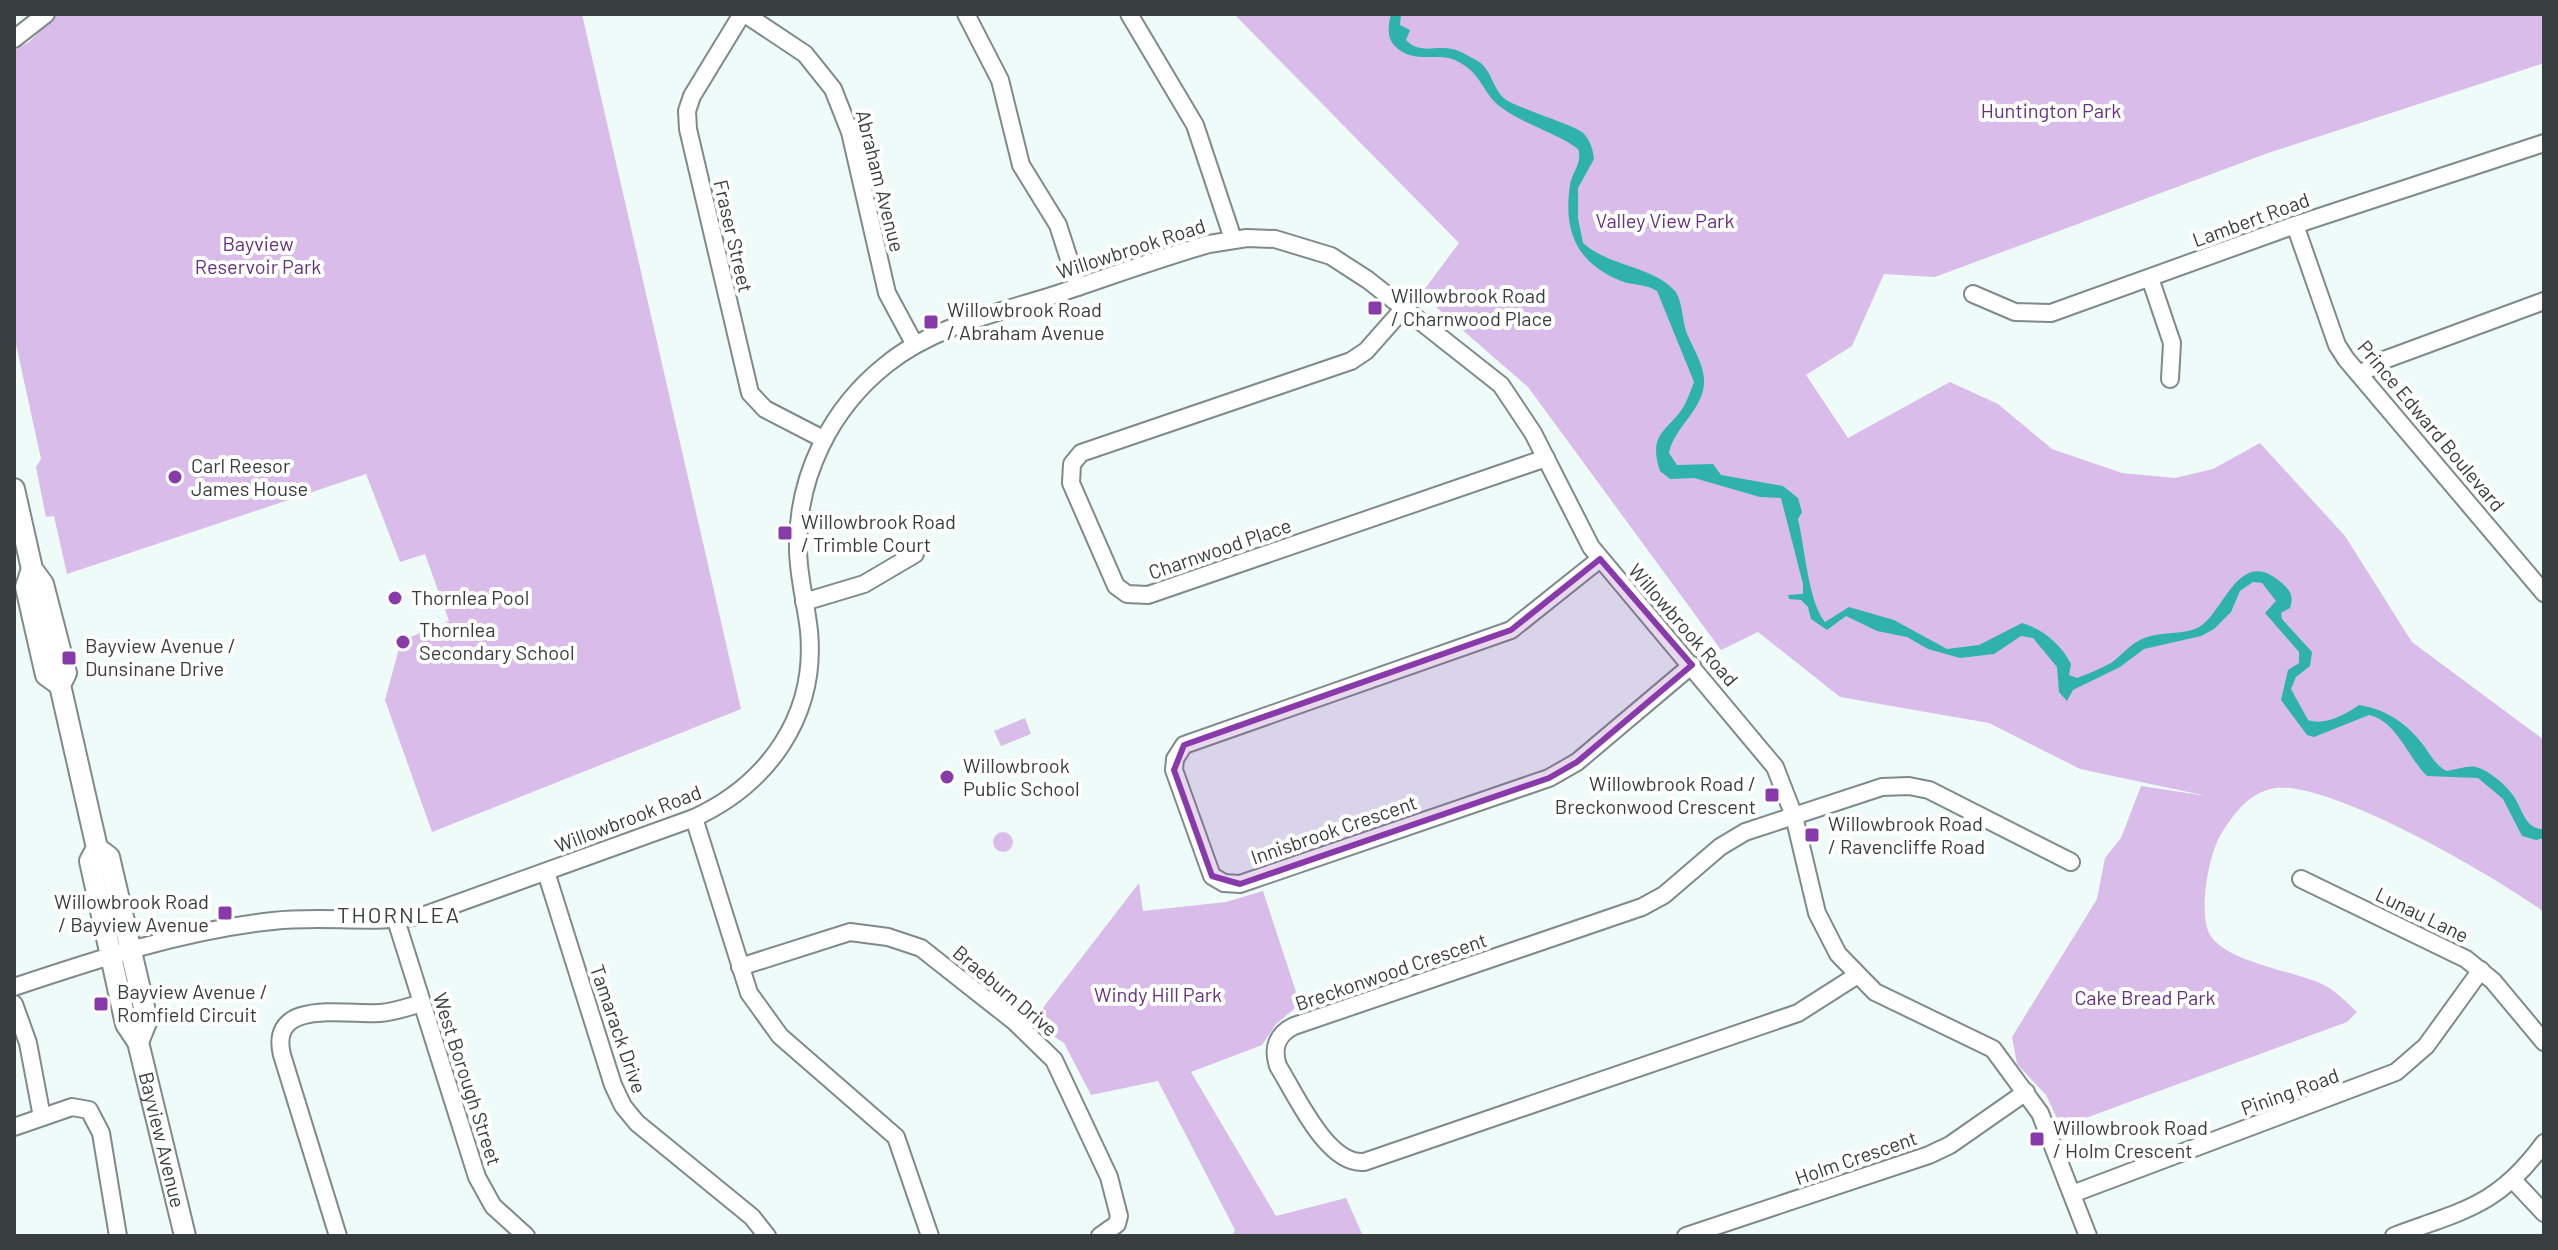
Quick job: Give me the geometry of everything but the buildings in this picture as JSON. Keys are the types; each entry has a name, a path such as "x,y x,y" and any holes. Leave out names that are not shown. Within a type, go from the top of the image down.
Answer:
{"main road":[{"name":"Bayview Avenue","path":"15,495 32,569 43,584 66,673 60,685 97,848 90,861 121,953 126,1024 138,1042 185,1236"}],"street":[{"path":"14,39 46,14"},
{"name":"Abraham Avenue","path":"744,14 805,54 825,76 840,103 887,293 915,345"},
{"name":"Fraser Street","path":"744,14 692,96 687,111 688,129 750,393 765,409 823,439"},
{"path":"966,14 1000,80 1021,165 1057,222 1078,287"},
{"path":"1129,14 1195,125 1233,239"},
{"name":"Lambert Road","path":"1973,294 2007,310 2043,314 2295,225 2544,143"},
{"name":"Prince Edward Boulevard","path":"2295,225 2337,345 2544,593"},
{"name":"Willowbrook Road","path":"14,987 121,953 273,921 396,920 439,911 694,818 748,786 774,758 791,731 808,674 809,633 798,548 800,511 809,475 823,439 866,382 915,345 960,325 1197,247 1233,239 1275,239 1318,250 1344,262 1501,385 1524,416 1573,518 1600,559 1768,756 1781,779 1794,816 1817,913 1838,954 1856,976 1901,1008 1993,1049 2046,1124 2088,1236"},
{"path":"2150,278 2174,348 2170,379"},
{"path":"2360,374 2384,360 2544,301"},
{"name":"Charnwood Place","path":"1404,308 1366,351 1351,361 1087,450 1076,458 1070,469 1073,489 1116,586 1127,594 1148,595 1546,458"},
{"path":"804,602 864,584 915,554"},
{"name":"Innisbrook Crescent","path":"1600,559 1511,630 1184,745 1177,753 1174,770 1212,876 1224,883 1240,884 1549,778 1577,762 1692,665"},
{"name":"Breckonwood Crescent","path":"1856,976 1798,1013 1364,1162 1348,1161 1333,1151 1276,1060 1277,1042 1294,1026 1642,907 1664,895 1737,836 1882,787 1916,787 2071,862"},
{"path":"694,818 749,993 780,1036 877,1117 896,1137 930,1236"},
{"name":"Tamarack Drive","path":"546,872 618,1099 637,1123 752,1217 767,1236"},
{"name":"Lunau Lane","path":"2301,879 2450,949 2481,970 2544,1042"},
{"name":"West Borough Street","path":"396,920 477,1177 493,1206 526,1236"},
{"name":"Braeburn Drive","path":"740,967 850,932 888,937 921,948 1015,1022 1054,1060 1093,1139 1115,1196 1117,1224 1100,1236"},
{"name":"Pining Road","path":"2072,1194 2396,1072 2426,1046 2481,970"},
{"path":"338,1236 282,1055 282,1029 288,1020 302,1014 384,1013 422,1003"},
{"path":"14,1004 28,1043 42,1117"},
{"name":"Holm Crescent","path":"1686,1236 1929,1155 1950,1145 2026,1092"},
{"path":"14,1127 81,1106 95,1117 103,1141 118,1236"},
{"path":"2394,1236 2477,1205 2514,1181 2544,1143"},
{"path":"2514,1181 2544,1213"}],"highlighted area":[{"path":"1600,559 1692,665 1577,762 1549,778 1240,884 1212,876 1174,770 1184,745 1511,630"}],"green space":[{"name":"Bayview Reservoir Park","path":"57,14 582,14 741,709 432,832 385,700 401,641 449,621 425,554 400,562 366,474 67,574 54,516 46,517 36,467 41,459 14,335 14,50 29,42"},
{"name":"Valley View Park","path":"1234,14 2544,14 2544,63 2268,153 1935,277 1884,274 1852,346 1806,375 1848,438 1950,382 1998,404 2052,449 2122,473 2175,478 2213,469 2260,443 2345,536 2412,642 2544,740 2544,912 2452,855 2373,815 2302,790 2276,788 2257,794 2229,822 2215,847 2205,899 2209,933 2217,943 2244,959 2324,985 2357,1012 2347,1022 2061,1127 2046,1095 2017,1064 2012,1037 2097,899 2105,858 2121,838 2141,786 2207,796 2080,769 1989,723 1840,697 1758,632 1721,650 1528,387 1421,294 1459,243"},
{"path":"1025,718 1031,734 1001,746 994,731"},
{"path":"1003,832 1010,835 1013,842 1010,849 1003,852 996,849 993,842 996,835"},
{"name":"Windy Hill Park","path":"1139,883 1143,911 1226,902 1263,891 1300,1004 1276,1024 1262,1045 1191,1072 1276,1216 1346,1198 1363,1236 1232,1236 1235,1230 1158,1081 1091,1095 1064,1043 1032,1022"}],"water":[{"path":"1391,14 1401,14 1400,25 1410,30 1406,40 1412,45 1463,53 1481,63 1502,97 1578,129 1587,138 1594,159 1578,188 1578,218 1583,243 1605,257 1654,276 1674,290 1686,331 1703,371 1704,383 1699,402 1676,435 1669,453 1677,465 1713,464 1721,475 1783,486 1798,498 1802,512 1798,519 1811,588 1825,622 1849,607 1894,620 1947,649 1979,645 2022,623 2044,633 2057,644 2071,664 2069,675 2077,678 2111,663 2147,637 2195,629 2215,611 2243,576 2255,571 2269,574 2285,586 2291,596 2290,608 2281,613 2282,619 2312,652 2310,666 2296,677 2291,689 2308,720 2327,721 2359,705 2387,714 2411,731 2446,771 2473,767 2496,778 2512,794 2528,822 2544,829 2544,838 2536,840 2522,836 2503,799 2478,778 2427,776 2394,732 2379,718 2369,715 2314,737 2307,735 2281,700 2288,670 2299,663 2299,652 2265,613 2276,601 2262,583 2253,582 2240,591 2231,612 2214,629 2201,636 2144,649 2120,667 2073,690 2067,701 2059,692 2057,667 2033,638 2021,636 1994,654 1960,658 1928,649 1907,637 1877,631 1846,616 1827,630 1811,619 1808,607 1801,600 1789,599 1788,595 1803,594 1803,584 1781,498 1760,497 1694,478 1670,479 1660,471 1656,448 1658,440 1684,406 1694,382 1657,291 1606,274 1593,265 1576,244 1571,231 1568,202 1571,180 1579,159 1578,149 1502,108 1464,65 1448,58 1411,56 1397,48 1389,36"}],"place":[{"name":"Willowbrook Road / Charnwood Place","path":"1375,308"},
{"name":"Willowbrook Road / Abraham Avenue","path":"931,322"},
{"name":"Carl Reesor James House","path":"175,477"},
{"name":"Willowbrook Road / Trimble Court","path":"785,533"},
{"name":"Thornlea Pool","path":"395,598"},
{"name":"Thornlea Secondary School","path":"403,642"},
{"name":"Bayview Avenue / Dunsinane Drive","path":"69,658"},
{"name":"Willowbrook Public School","path":"947,777"},
{"name":"Willowbrook Road / Breckonwood Crescent","path":"1772,795"},
{"name":"Willowbrook Road / Ravencliffe Road","path":"1812,835"},
{"name":"Willowbrook Road / Bayview Avenue","path":"225,913"},
{"name":"Bayview Avenue / Romfield Circuit","path":"101,1004"},
{"name":"Willowbrook Road / Holm Crescent","path":"2037,1139"}],"district":[{"name":"THORNLEA","path":"399,915"}],"park label":[{"name":"Huntington Park","path":"2051,111"},
{"name":"Cake Bread Park","path":"2145,998"}]}
